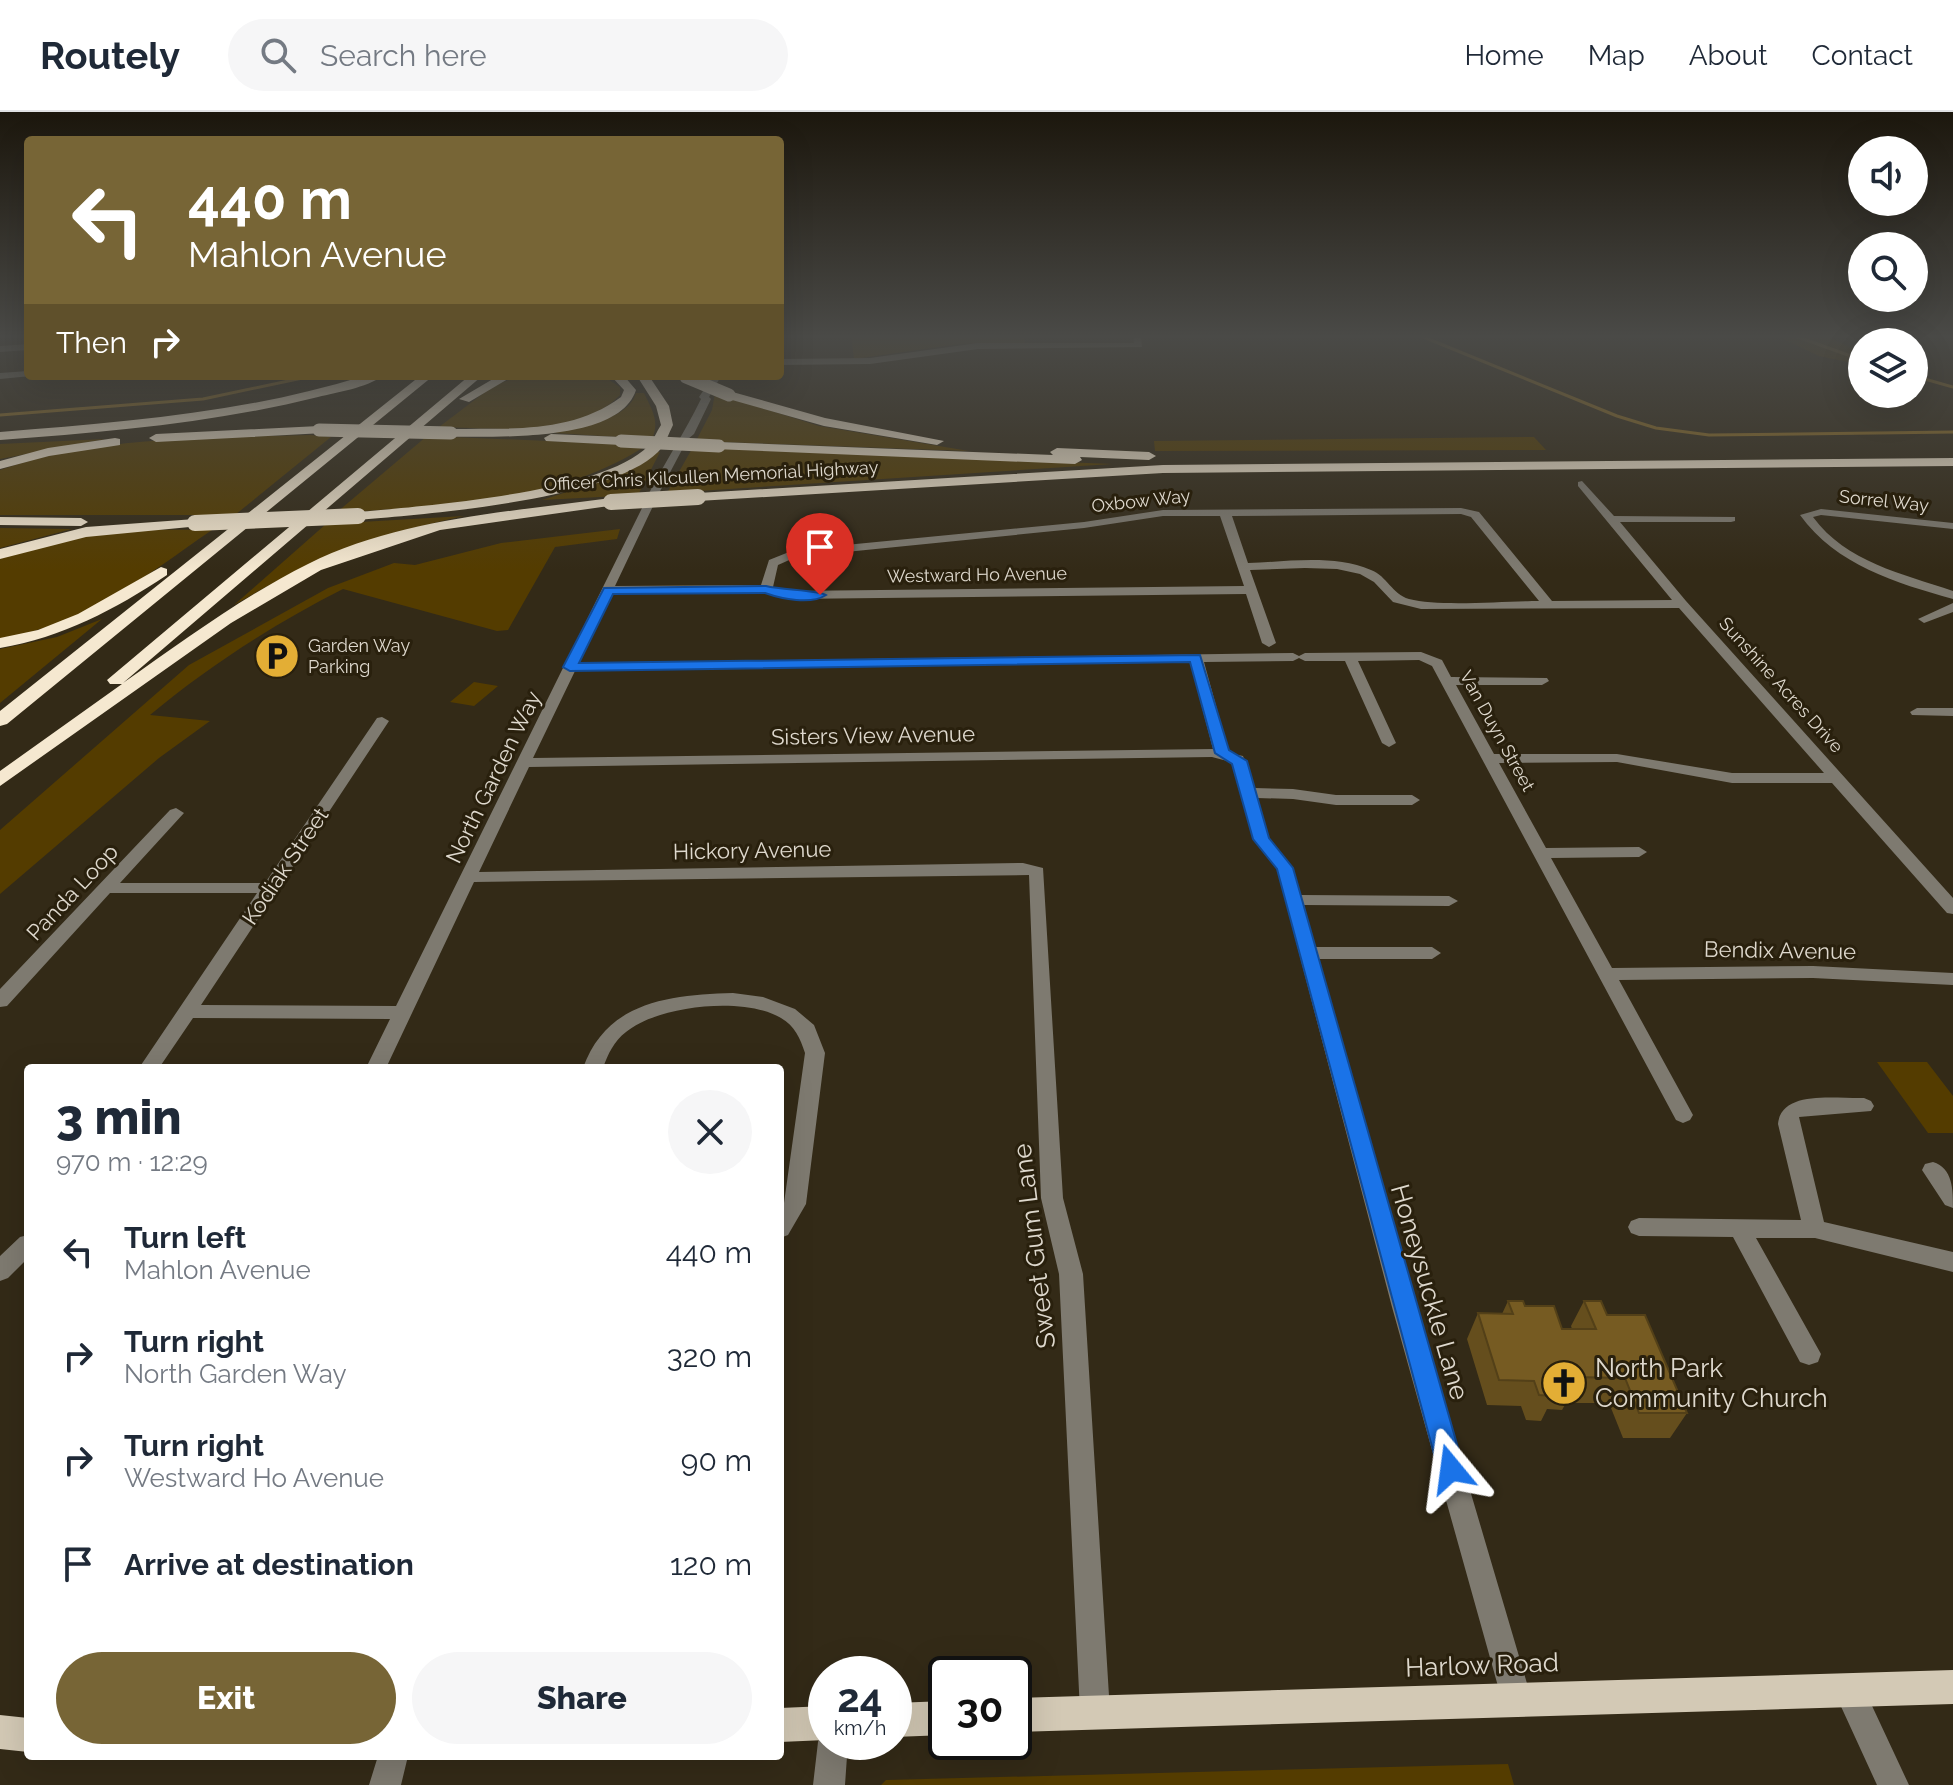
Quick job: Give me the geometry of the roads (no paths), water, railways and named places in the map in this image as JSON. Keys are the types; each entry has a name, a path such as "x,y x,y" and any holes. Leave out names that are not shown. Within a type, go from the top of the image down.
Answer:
{"highway":[{"path":"0,438 218,414"},
{"path":"0,720 379,414"},
{"path":"0,778 432,414"},
{"path":"388,452 443,414"},
{"path":"451,433 535,430 601,414"},
{"path":"358,516 524,497 568,487 617,470 653,448 666,431 665,414"},
{"path":"796,414 824,422 969,445 1096,454 1299,461"},
{"path":"0,465 48,452 136,439 319,430"},
{"name":"Officer Chris Kilcullen Memorial Highway","path":"0,438 319,430 1068,460 1953,456"},
{"name":"Officer Chris Kilcullen Memorial Highway","path":"0,521 195,523 358,516 1163,469 1953,462"},
{"path":"0,643 67,627 112,605 295,481"},
{"path":"0,778 225,619 315,567 373,545 438,526 611,502"},
{"path":"0,554 86,532 195,523"}],"main road":[{"name":"Harlow Road","path":"1032,1714 1516,1697 1953,1687"},
{"path":"784,1725 808,1724"},
{"path":"0,1732 24,1735"}],"street":[{"name":"North Garden Way","path":"378,1064 679,446"},
{"name":"Sunshine Acres Drive","path":"1582,484 1682,604 1953,909"},
{"name":"Oxbow Way","path":"766,589 773,563 787,555 1088,524 1163,513 1470,511 1548,604"},
{"name":"Sorrel Way","path":"1953,526 1810,512 1806,518 1839,550 1953,595"},
{"path":"1225,513 1269,643"},
{"path":"1612,519 1731,519"},
{"path":"1244,567 1352,567 1375,576 1391,597 1414,604 1682,604"},
{"name":"Westward Ho Avenue","path":"608,590 766,589 783,595 1252,590"},
{"path":"1924,619 1953,607"},
{"name":"Van Duyn Street","path":"570,667 1299,657 1426,657 1435,660 1683,1115"},
{"path":"1350,657 1389,743"},
{"name":"Honeysuckle Lane","path":"1196,658 1222,753 1238,759 1261,839 1283,864 1516,1697"},
{"path":"1447,681 1542,681"},
{"path":"1917,712 1953,712"},
{"name":"Kodiak Street","path":"152,1064 382,721"},
{"name":"Sisters View Avenue","path":"525,763 1222,753"},
{"path":"1490,759 1617,758 1732,778 1837,778"},
{"path":"1249,793 1293,794 1336,800 1412,800"},
{"name":"Panda Loop","path":"0,1001 176,813"},
{"path":"1540,853 1639,852"},
{"name":"Hickory Avenue","path":"469,877 1035,869"},
{"name":"Sweet Gum Lane","path":"1035,869 1052,1198 1071,1274 1095,1712"},
{"path":"107,888 269,888"},
{"path":"1294,900 1449,901"},
{"path":"1308,953 1432,953"},
{"name":"Bendix Avenue","path":"1607,974 1813,972 1953,979"},
{"path":"595,1064 601,1047 614,1031 632,1018 664,1006 695,1001 750,1002 776,1007 794,1016 812,1037 815,1053 795,1204 784,1222"},
{"path":"187,1011 402,1013"},
{"path":"1815,1229 1788,1124 1789,1113 1802,1107 1864,1106"},
{"path":"1933,1170 1953,1199"},
{"path":"1639,1227 1815,1229 1953,1262"},
{"path":"1739,1227 1809,1354"},
{"path":"0,1271 24,1248"},
{"path":"1848,1689 1893,1785"},
{"path":"385,1785 392,1760"},
{"path":"829,1785 831,1760"}],"waterway":[{"path":"0,415 12,414"},
{"path":"1612,414 1656,428 1709,435 1953,432"}],"place":[{"name":"Garden Way Parking","path":"277,656"},
{"name":"North Park Community Church","path":"1564,1383"}]}
